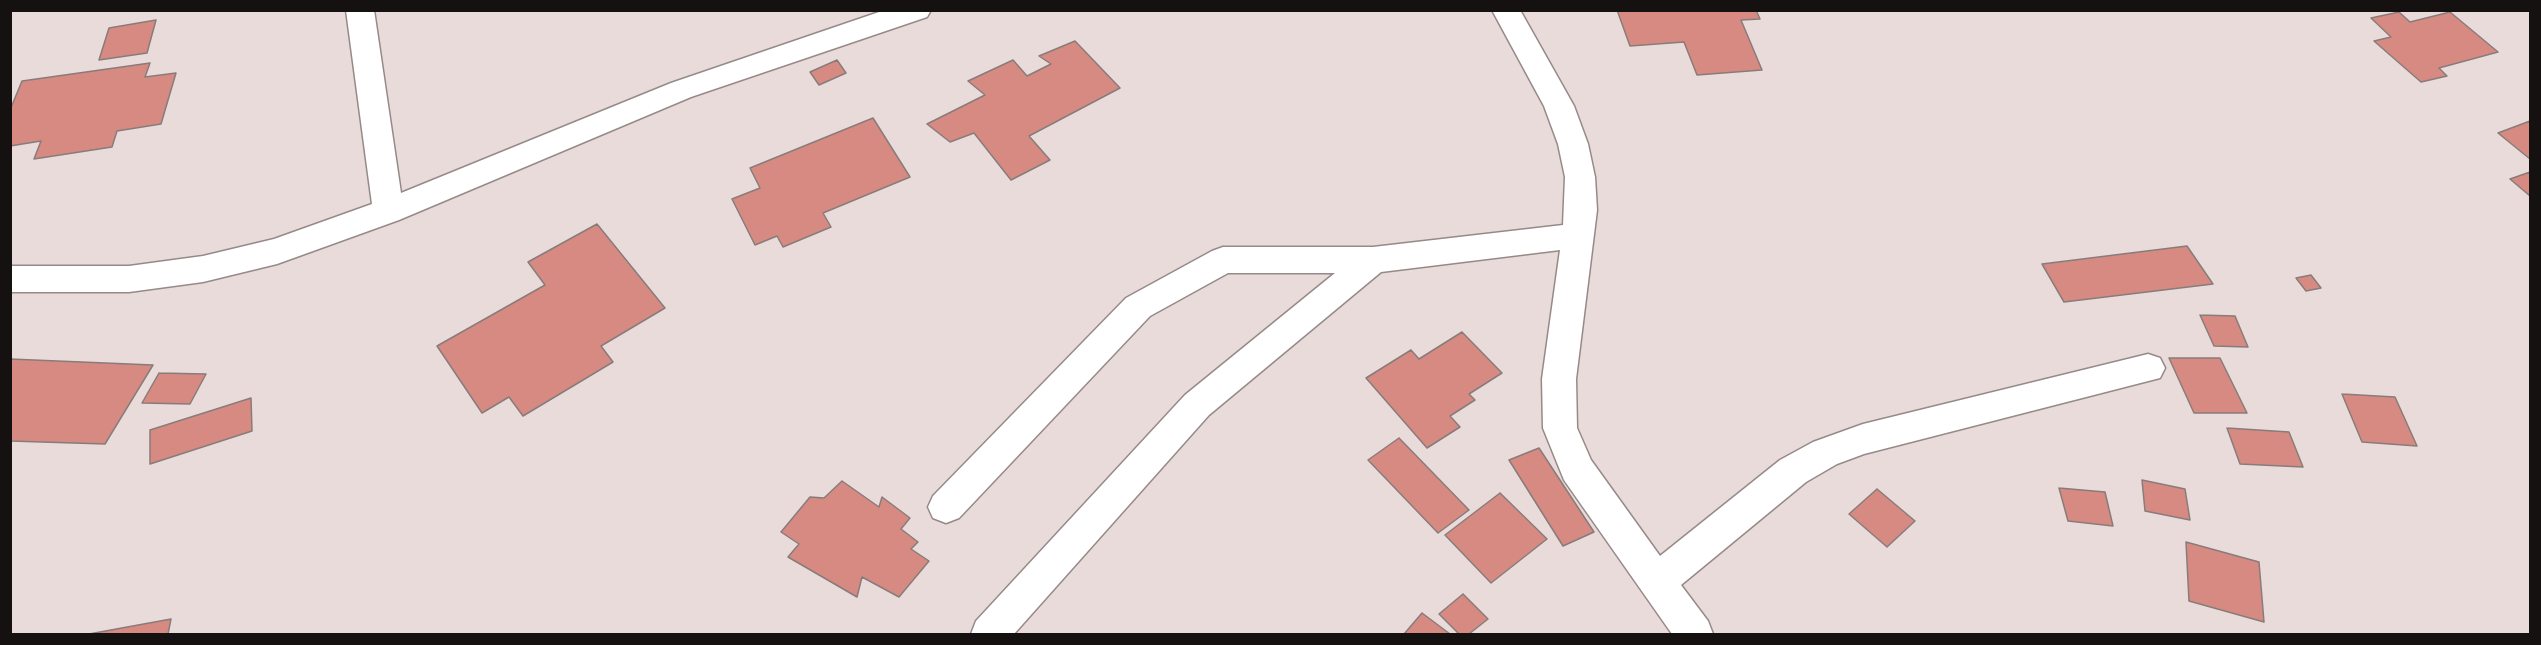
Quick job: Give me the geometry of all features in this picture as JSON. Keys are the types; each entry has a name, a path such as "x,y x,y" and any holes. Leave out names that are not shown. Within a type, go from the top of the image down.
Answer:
{"street":[{"path":"360,10 388,211"},
{"path":"838,36 864,10"},
{"path":"10,279 129,279 203,269 277,251 388,211 681,90 917,10"},
{"path":"1506,10 1559,106 1573,144 1580,177 1581,210 1559,379 1560,428 1577,469 1694,634"},
{"path":"946,507 1138,307 1223,261 1373,260 1577,236"},
{"path":"990,634 1197,405 1373,260"},
{"path":"1656,582 1793,471 1825,453 1863,439 2148,368"}],"building":[{"path":"1617,10 1756,10 1760,19 1741,20 1762,70 1697,75 1684,42 1630,46"},
{"path":"2399,12 2410,22 2450,12 2498,52 2439,68 2447,76 2421,82 2374,41 2391,37 2371,18"},
{"path":"156,20 147,53 99,60 109,28"},
{"path":"1075,41 1120,88 1029,136 1050,160 1011,180 974,133 950,142 927,124 985,95 968,81 1013,60 1027,76 1051,64 1039,56"},
{"path":"837,60 846,73 819,85 810,72"},
{"path":"150,63 145,77 176,73 161,124 117,131 112,147 34,159 41,141 10,146 10,110 22,81"},
{"path":"873,118 910,177 823,213 831,227 783,247 777,236 755,245 732,199 760,188 750,168"},
{"path":"2530,121 2530,159 2498,133"},
{"path":"2530,172 2530,196 2510,179"},
{"path":"597,224 665,308 601,346 613,362 523,416 509,397 482,413 437,346 545,285 528,262"},
{"path":"2187,246 2213,284 2064,302 2042,264"},
{"path":"2311,275 2321,288 2306,291 2296,278"},
{"path":"2200,315 2235,316 2248,347 2214,346"},
{"path":"1462,332 1502,373 1469,394 1475,400 1450,416 1460,427 1427,448 1366,378 1411,350 1419,359"},
{"path":"2169,358 2220,358 2247,413 2194,413"},
{"path":"10,359 153,365 105,444 10,441"},
{"path":"159,373 206,374 190,404 142,403"},
{"path":"2342,394 2395,397 2417,446 2362,442"},
{"path":"251,398 252,431 150,464 150,430"},
{"path":"2227,428 2289,432 2303,467 2240,464"},
{"path":"1399,438 1469,510 1438,533 1368,460"},
{"path":"1539,448 1594,532 1563,546 1509,460"},
{"path":"2142,480 2185,489 2190,520 2145,511"},
{"path":"842,481 879,507 882,497 910,518 901,529 918,542 911,549 929,561 899,597 862,577 857,597 788,557 799,544 781,532 810,497 824,498"},
{"path":"2059,488 2105,492 2113,526 2068,521"},
{"path":"1877,489 1915,521 1887,547 1849,514"},
{"path":"1500,493 1547,539 1491,583 1445,535"},
{"path":"2186,542 2259,562 2264,622 2189,601"},
{"path":"1463,594 1488,619 1469,634 1459,634 1439,614"},
{"path":"1422,613 1450,634 1404,634"},
{"path":"171,619 168,634 89,634"}]}
